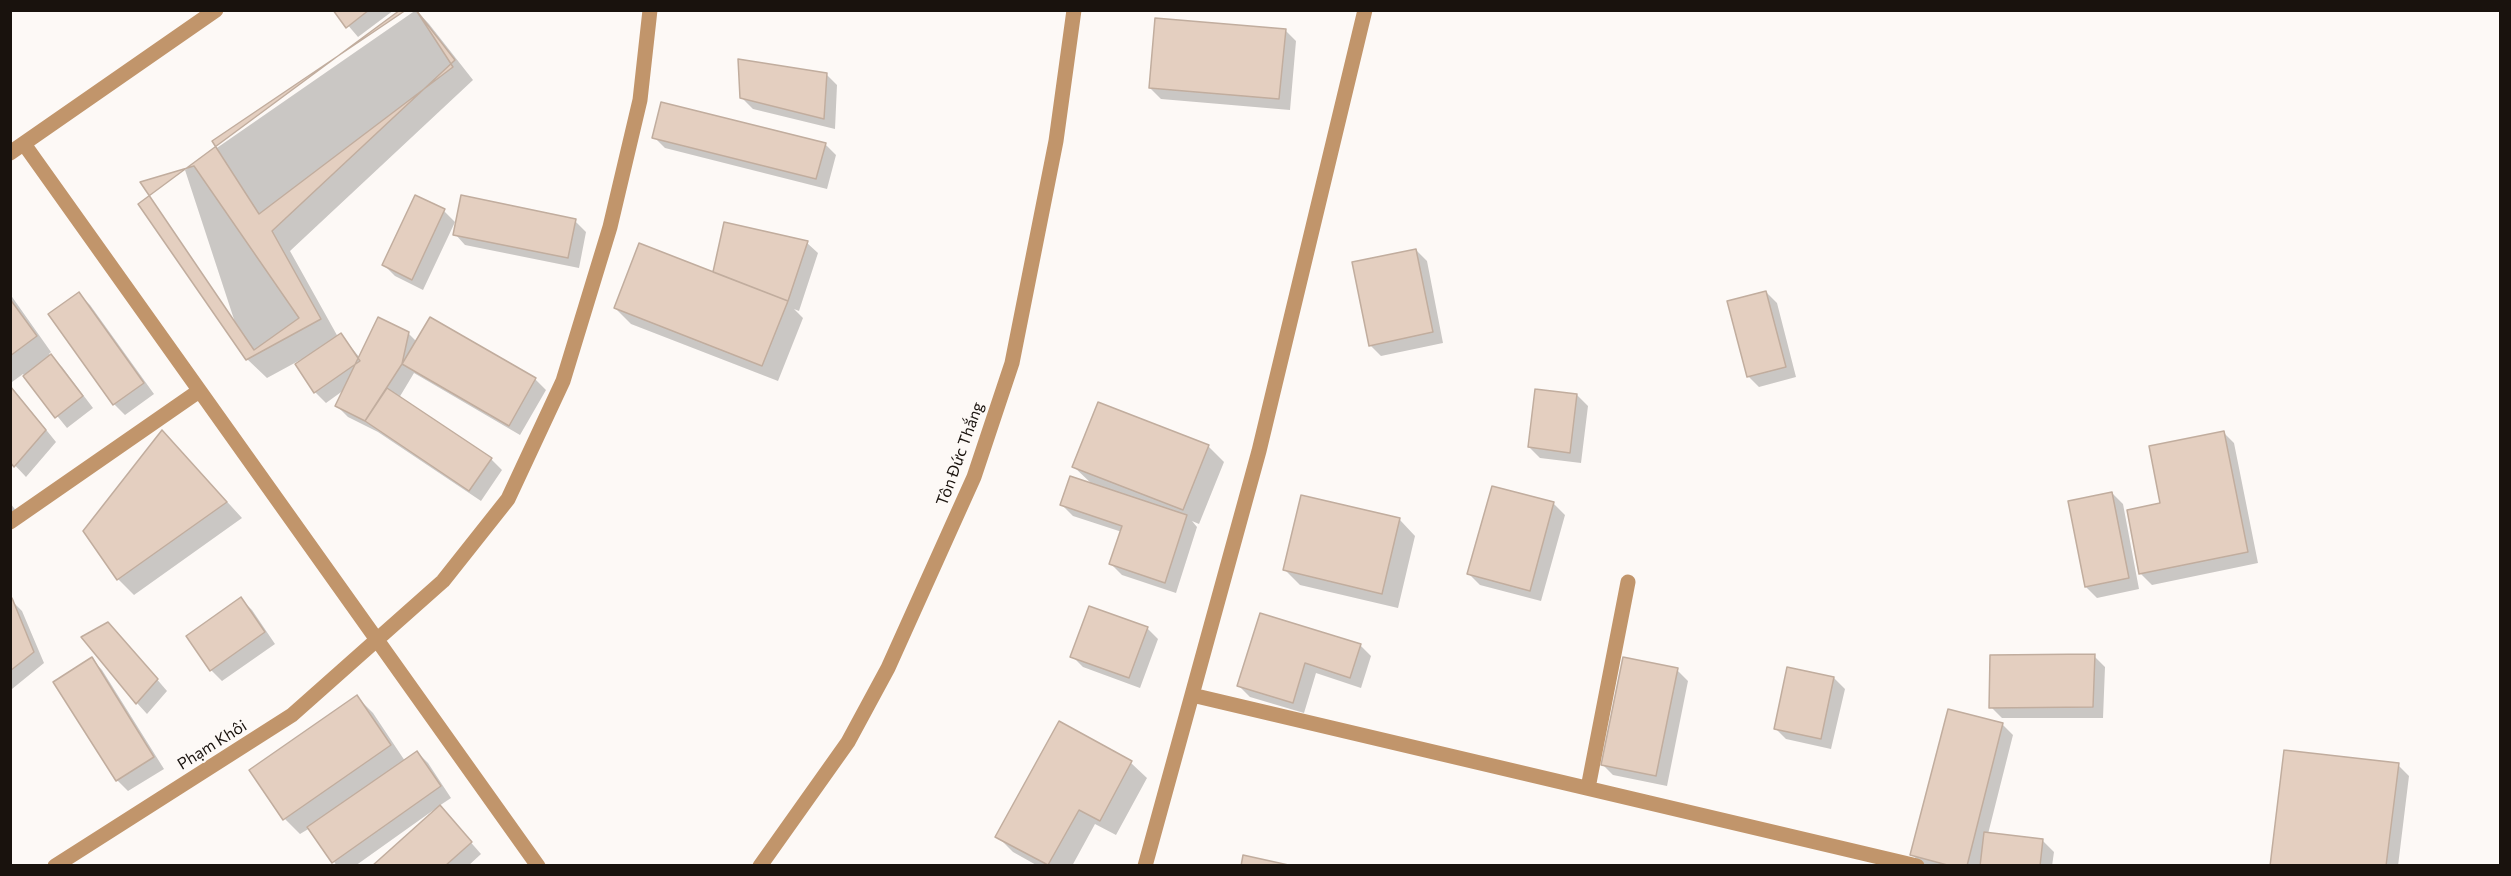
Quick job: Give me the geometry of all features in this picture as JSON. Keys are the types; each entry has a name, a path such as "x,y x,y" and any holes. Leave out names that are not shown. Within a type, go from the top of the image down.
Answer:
{"street":[{"path":"10,153 216,10"},
{"name":"Phạm Khôi","path":"55,866 292,715 443,581 508,499 563,381 610,227 638,112 650,10"},
{"name":"Tôn Đức Thắng","path":"760,866 848,742 883,679 935,568 974,477 1012,363 1056,141 1074,10"},
{"path":"1145,866 1259,451 1365,10"},
{"path":"24,144 538,866"},
{"path":"10,522 199,391"},
{"path":"1588,788 1628,582"},
{"path":"1192,695 1917,866"}],"building":[{"path":"333,10 369,10 346,28"},
{"path":"400,10 416,10 455,60 272,231 321,319 246,360 138,204"},
{"path":"406,10 416,10 453,67 259,214 212,141"},
{"path":"1155,18 1286,29 1279,99 1149,88"},
{"path":"738,59 827,73 824,119 740,98"},
{"path":"661,102 826,143 816,179 652,138"},
{"path":"194,166 299,318 254,350 140,182"},
{"path":"415,195 445,209 412,280 382,265"},
{"path":"461,195 576,219 568,258 453,235"},
{"path":"724,222 808,241 788,301 713,272"},
{"path":"639,243 788,301 762,366 614,308"},
{"path":"1416,249 1433,332 1369,346 1352,262"},
{"path":"1766,291 1786,367 1747,377 1727,301"},
{"path":"79,292 144,383 113,405 48,314"},
{"path":"10,299 37,336 10,356"},
{"path":"378,317 409,332 402,364 365,421 335,406"},
{"path":"430,317 536,378 509,426 402,364"},
{"path":"341,333 360,361 314,393 295,364"},
{"path":"51,354 83,396 55,418 23,376"},
{"path":"10,386 46,430 14,467 10,462"},
{"path":"387,388 492,458 469,491 365,421"},
{"path":"1535,389 1577,394 1570,453 1528,447"},
{"path":"1098,402 1209,445 1183,510 1072,467"},
{"path":"162,430 227,502 117,580 83,531"},
{"path":"2224,431 2248,552 2139,574 2127,510 2160,503 2149,446"},
{"path":"1070,476 1187,515 1165,583 1109,564 1122,526 1060,505"},
{"path":"1492,486 1554,502 1530,591 1467,574"},
{"path":"2112,492 2129,578 2085,587 2068,501"},
{"path":"1301,495 1400,518 1382,594 1283,570"},
{"path":"241,597 265,632 210,671 186,636"},
{"path":"12,598 34,652 10,671 10,599"},
{"path":"1089,606 1148,627 1129,678 1070,657"},
{"path":"1260,613 1361,644 1350,678 1305,663 1293,703 1237,686"},
{"path":"108,622 158,679 136,704 81,637"},
{"path":"2095,654 2093,707 1989,708 1990,655"},
{"path":"92,657 154,757 116,781 53,682"},
{"path":"1623,657 1678,668 1656,776 1601,765"},
{"path":"1787,667 1834,677 1821,739 1774,729"},
{"path":"357,695 391,745 283,820 249,770"},
{"path":"1948,709 2003,723 1967,866 1951,866 1910,855"},
{"path":"1059,721 1132,761 1100,821 1079,810 1048,865 995,837"},
{"path":"2284,750 2399,763 2386,866 2270,866"},
{"path":"417,751 441,786 332,863 307,827"},
{"path":"440,805 472,842 445,866 372,866"},
{"path":"1984,832 2043,839 2040,866 1980,866"},
{"path":"1243,855 1293,866 1241,866"}]}
